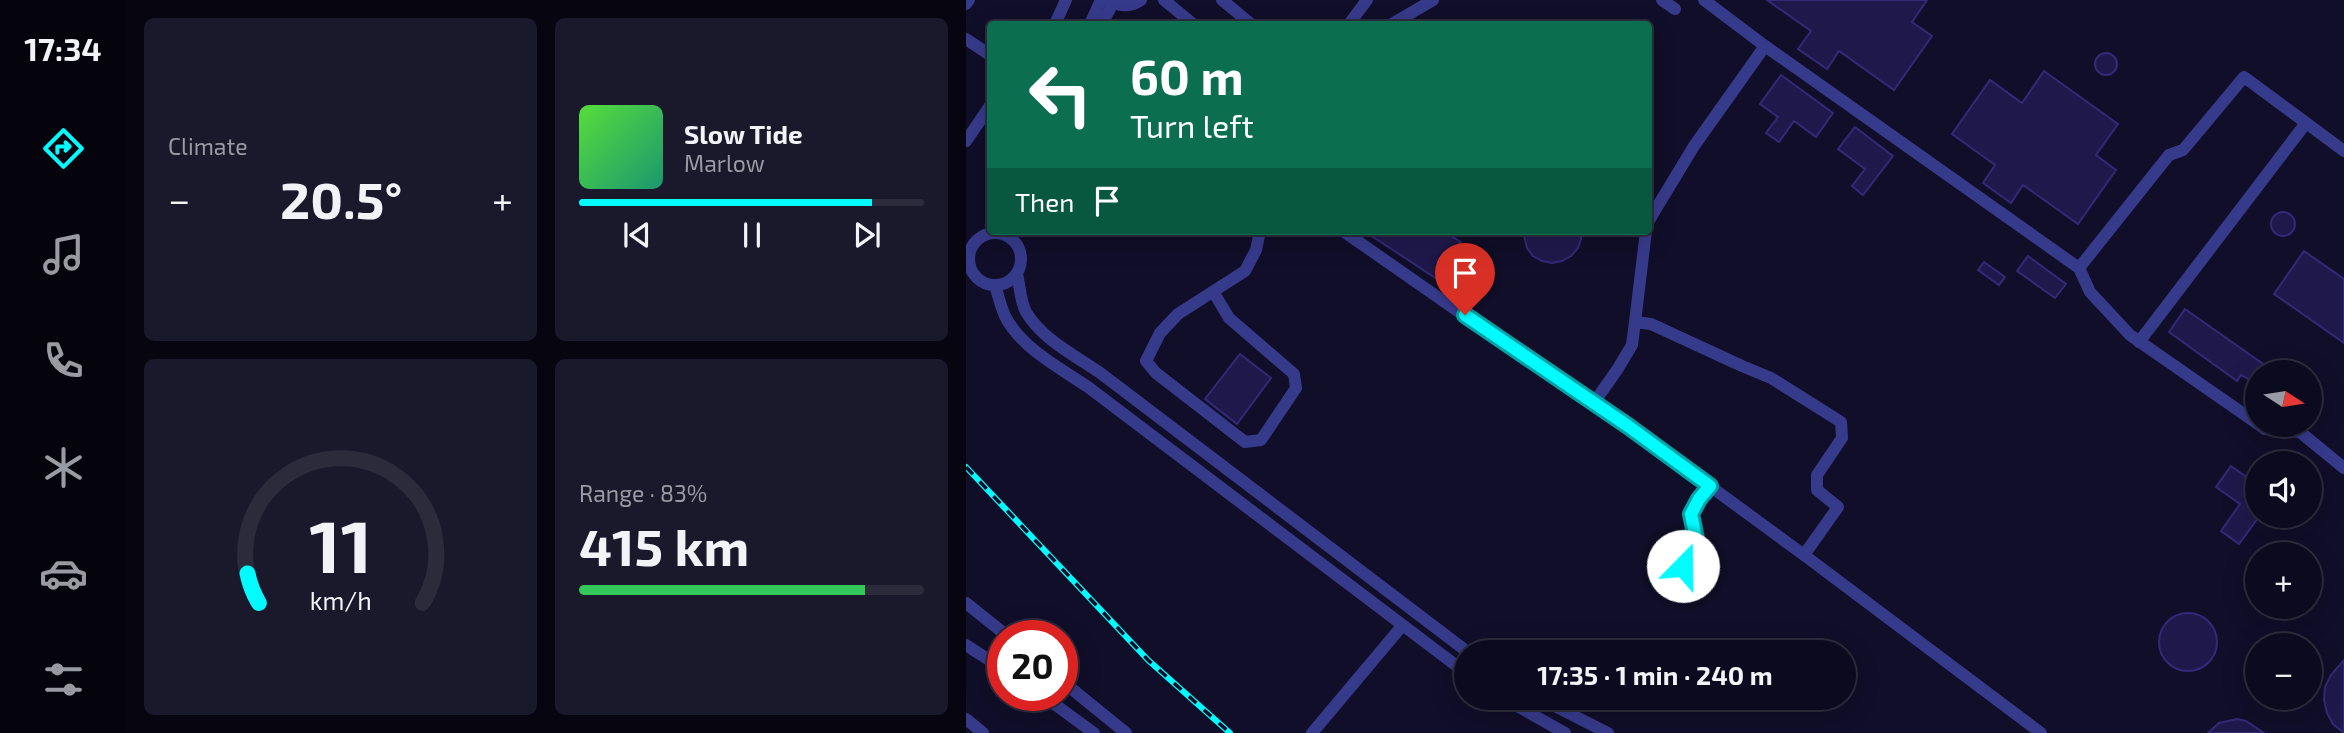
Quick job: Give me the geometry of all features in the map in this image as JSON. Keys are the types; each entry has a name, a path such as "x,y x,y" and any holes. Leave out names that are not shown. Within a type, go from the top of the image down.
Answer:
{"street":[{"path":"1056,21 1066,0"},
{"path":"1107,1 1130,5 1141,0"},
{"path":"1164,0 1187,21"},
{"path":"1222,0 1247,21"},
{"path":"1351,21 1367,0"},
{"path":"1397,21 1433,0"},
{"path":"1662,0 1675,9"},
{"path":"1704,0 2079,268 2090,292 2130,335 2245,414"},
{"path":"1092,21 1107,1"},
{"path":"1103,21 1107,1"},
{"path":"966,39 987,53"},
{"path":"1652,215 1694,146 1765,46"},
{"path":"2079,268 2169,155 2183,150 2244,78 2344,151"},
{"path":"966,141 987,110"},
{"path":"2139,342 2306,122"},
{"path":"989,235 976,240 972,246 969,275 995,285 1011,280 1017,274 1022,258 1016,242 1003,235"},
{"path":"1214,293 1229,318 1294,374 1296,388 1261,440 1245,442 1156,373 1146,361 1160,333 1178,314 1245,271 1256,250 1259,235"},
{"path":"1349,235 1628,426 2041,733"},
{"path":"1593,404 1632,345 1646,235"},
{"path":"1017,274 1025,310 1036,326 1053,341 1110,380 1454,642"},
{"path":"995,285 1005,316 1040,355 1088,387 1454,664"},
{"path":"1635,322 1651,324 1771,378 1841,422 1842,438 1817,475 1817,490 1838,507 1804,555"},
{"path":"2307,438 2344,468"},
{"path":"1683,566 1693,556 1696,539 1691,514 1710,486"},
{"path":"966,603 987,620"},
{"path":"1312,733 1402,626"},
{"path":"966,645 987,659"},
{"path":"1078,694 1126,733"},
{"path":"1524,710 1565,733"},
{"path":"1563,710 1608,733"},
{"path":"1064,711 1094,733"},
{"path":"966,719 983,733"}],"building":[{"path":"1767,0 1927,0 1912,22 1932,36 1894,90 1839,51 1827,69 1798,49 1811,31"},
{"path":"2102,53 2110,53 2117,60 2117,68 2110,75 2102,75 2095,68 2095,60"},
{"path":"2044,71 2118,124 2096,155 2116,170 2078,224 2023,185 2011,203 1983,183 1995,165 1952,134 1990,80 2022,103"},
{"path":"1781,75 1833,113 1816,137 1794,121 1779,142 1766,133 1778,117 1760,104"},
{"path":"1855,127 1893,156 1863,195 1852,186 1865,169 1838,149"},
{"path":"2283,212 2291,216 2295,224 2291,232 2283,236 2275,232 2271,224 2275,216"},
{"path":"1370,235 1450,235 1461,242 1437,279"},
{"path":"1524,235 1581,235 1578,248 1562,261 1542,261 1533,256 1527,248"},
{"path":"2304,251 2344,279 2344,343 2274,294"},
{"path":"2028,256 2066,284 2055,298 2017,271"},
{"path":"1984,262 2005,277 1999,285 1978,270"},
{"path":"2185,309 2258,360 2245,360 2245,377 2241,375 2237,381 2169,332"},
{"path":"1240,354 1271,378 1237,424 1205,399"},
{"path":"2231,466 2245,476 2245,528 2251,528 2239,544 2221,531 2240,504 2216,487"},
{"path":"2182,613 2194,613 2209,621 2217,636 2217,648 2209,663 2194,671 2182,671 2167,663 2159,648 2159,636 2167,621"},
{"path":"2344,660 2344,733 2333,724 2324,700 2325,687 2331,675"},
{"path":"2237,719 2246,721 2264,733 2208,733 2219,723"}],"railway":[{"path":"966,467 1148,660 1230,733"}],"route":[{"path":"1465,315 1628,426 1710,486 1691,514 1696,539 1693,556 1683,566"}]}
